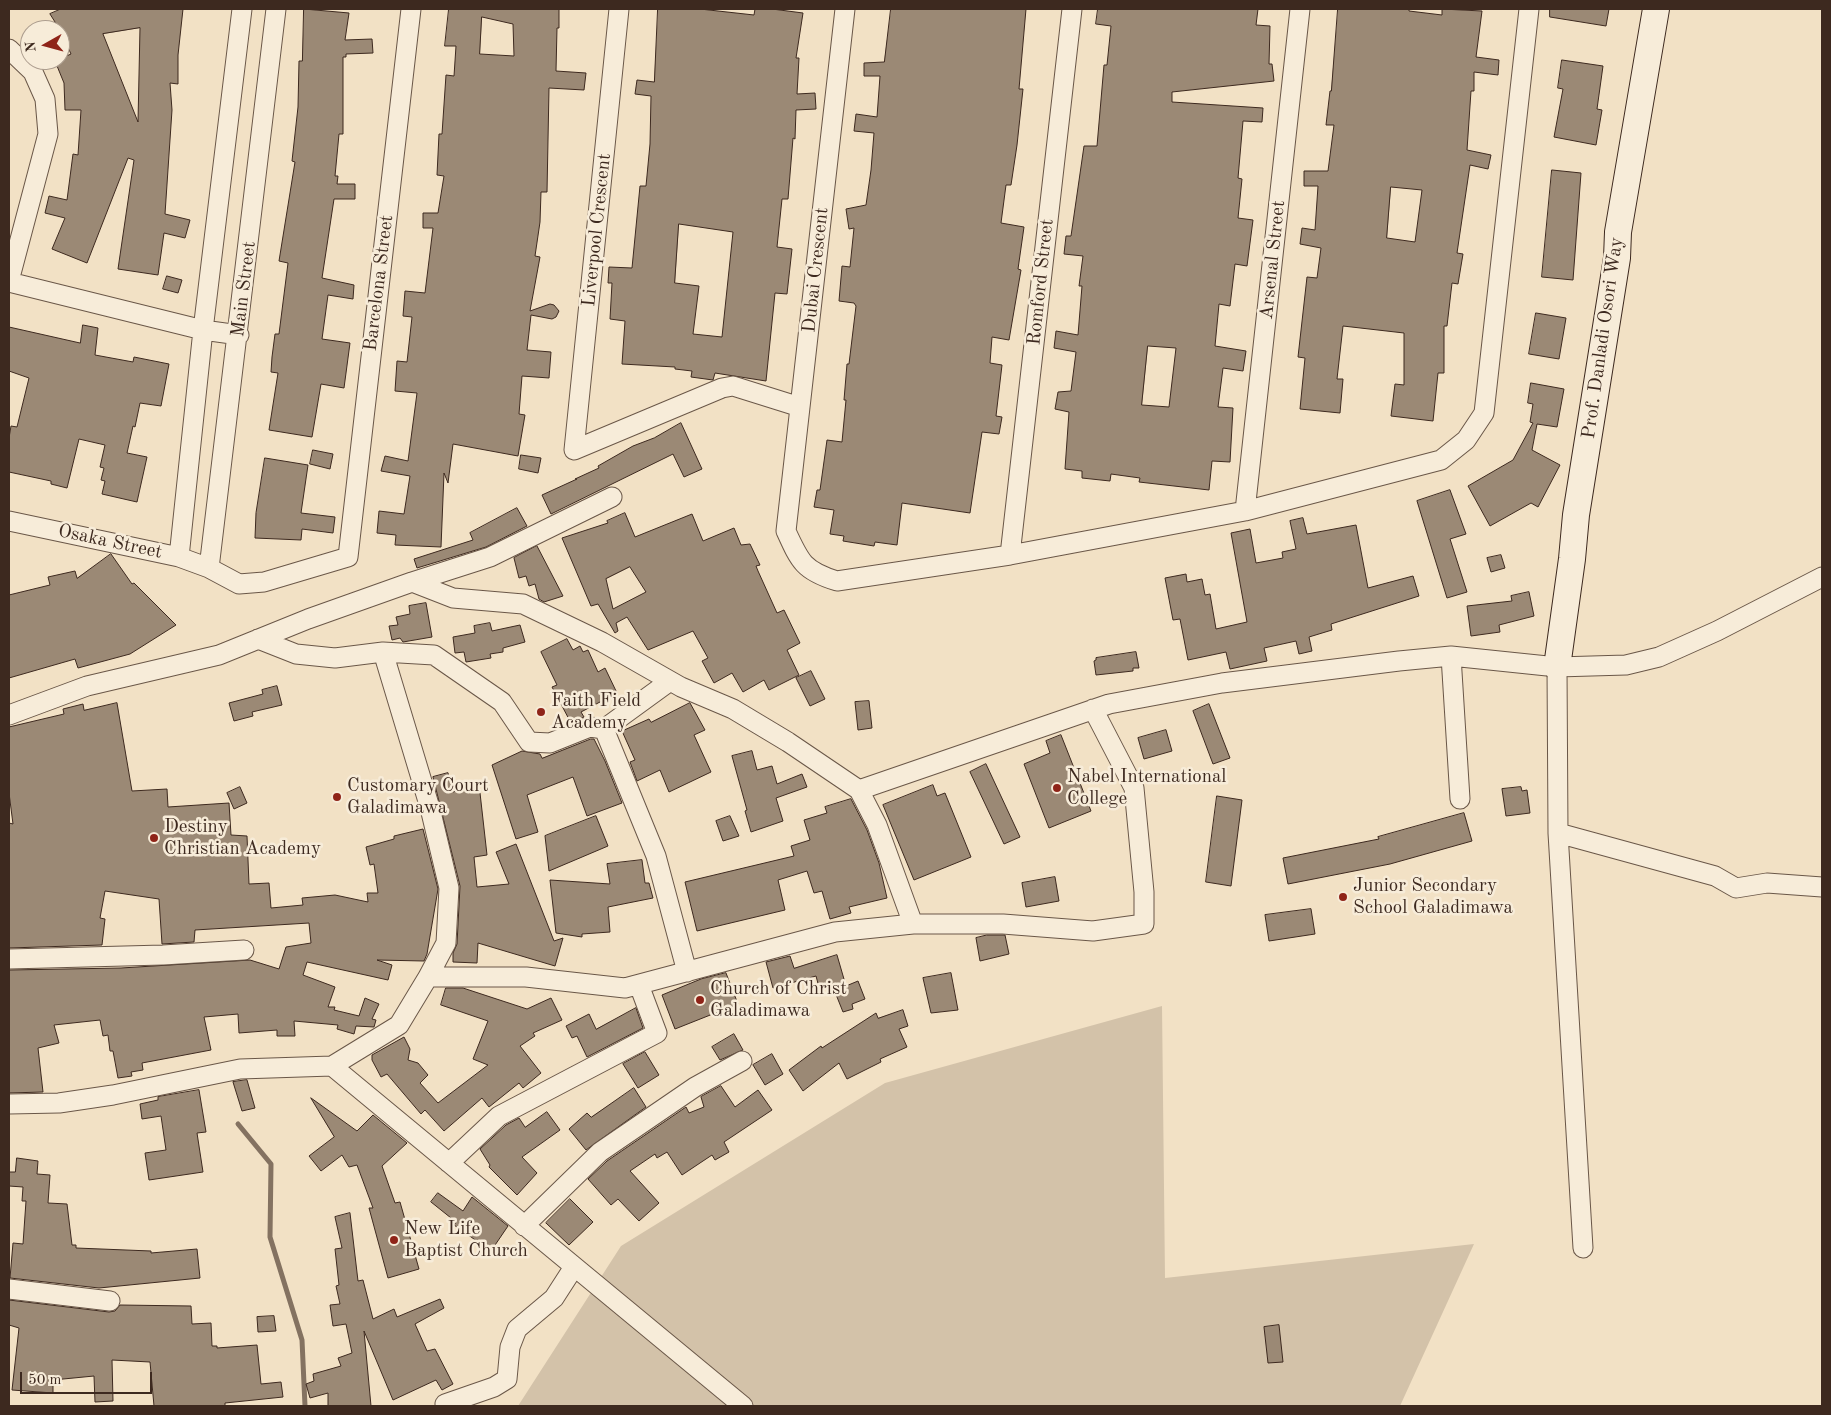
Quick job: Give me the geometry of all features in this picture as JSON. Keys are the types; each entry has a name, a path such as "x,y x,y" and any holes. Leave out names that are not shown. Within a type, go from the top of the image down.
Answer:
{"street":[{"name":"Main Street","path":"179,557 203,330 242,9"},
{"name":"Main Street","path":"209,568 276,9"},
{"name":"Barcelona Street","path":"348,557 411,9"},
{"name":"Liverpool Crescent","path":"619,9 574,450 722,388 733,386 800,407"},
{"name":"Dubai Crescent","path":"845,9 786,531 798,558 816,574 838,581 1010,555"},
{"name":"Romford Street","path":"1010,555 1072,9"},
{"name":"Arsenal Street","path":"1245,511 1300,9"},
{"path":"1010,555 1245,511 1441,460 1466,440 1484,413 1529,9"},
{"name":"Prof. Danladi Osori Way","path":"1557,668 1576,515 1617,258 1620,222 1656,9"},
{"path":"9,49 33,72 45,99 48,134 9,281 203,330 238,335"},
{"path":"9,715 86,686 219,655 412,582 490,557 612,496"},
{"name":"Osaka Street","path":"9,521 179,557 209,568 238,584 264,582 348,557"},
{"path":"859,790 1108,704 1222,683 1451,656 1557,668 1626,664 1659,657 1717,631 1822,577"},
{"path":"412,582 453,598 523,604 602,642 670,681 733,709 788,742 859,790 877,825 913,924"},
{"path":"258,639 296,654 335,658 383,652 434,655 502,702 530,742 550,744 590,726 604,729 670,681"},
{"path":"9,1104 60,1103 113,1095 240,1069 332,1066 399,1025 446,943 449,888 430,808 383,652"},
{"path":"1451,656 1460,799"},
{"path":"1557,668 1558,833 1583,1248"},
{"path":"428,977 526,977 625,988 835,932 913,924 1003,924 1093,931 1144,924 1144,892 1134,788 1093,709"},
{"path":"604,729 656,856 687,972"},
{"path":"1558,833 1714,876 1736,888 1767,883 1822,887"},
{"path":"9,959 163,956 244,950"},
{"path":"449,1163 499,1116 657,1033 639,985"},
{"path":"524,1226 600,1152 695,1087 742,1061"},
{"path":"332,1066 743,1406"},
{"path":"445,1404 494,1387 507,1379 510,1347 517,1329 554,1298 574,1267"},
{"path":"9,1289 110,1302"}],"shaded area":[{"path":"1162,1006 1165,1278 1474,1244 1400,1406 518,1406 621,1246 885,1083"}],"building":[{"path":"61,9 183,9 178,55 178,84 170,83 172,110 165,214 190,220 185,238 164,233 158,275 118,269 134,160 128,158 87,263 52,249 65,218 45,213 49,196 67,200 73,154 78,155 81,110 65,110 64,83 59,70 70,70 70,20 54,20 50,14","holes":["140,28 138,122 103,34"]},
{"path":"304,9 349,13 345,40 372,39 373,53 346,54 346,57 343,57 343,134 339,134 335,176 338,176 337,184 355,184 355,199 334,199 322,278 354,285 353,299 328,295 322,339 350,343 344,388 321,384 312,437 269,430 278,373 271,372 272,357 275,334 279,334 288,263 279,261 295,162 292,161 298,107 299,61 302,61"},
{"path":"449,9 559,9 556,71 586,73 584,90 549,88 547,192 541,192 540,222 535,256 540,257 530,311 550,304 554,305 559,311 556,317 552,319 531,315 527,350 551,352 549,378 522,376 519,414 525,415 518,456 453,444 448,483 444,473 441,547 395,545 396,535 377,533 379,511 404,514 410,476 381,471 385,456 408,461 417,393 395,391 397,361 407,362 412,317 403,316 405,291 425,293 433,228 423,228 423,213 438,213 444,176 437,175 439,134 442,134 446,75 454,76 456,46 445,46","holes":["482,17 513,24 514,56 480,54"]},
{"path":"658,9 700,9 754,15 755,9 803,13 796,58 799,58 797,94 815,93 816,109 796,110 795,139 793,138 788,199 782,199 777,247 792,249 787,294 775,293 766,381 715,373 713,380 691,377 692,371 675,369 675,367 622,364 625,321 610,319 612,283 608,283 609,267 632,268 640,186 646,186 650,144 651,96 635,94 637,80 654,82","holes":["679,224 733,232 722,337 693,334 699,286 675,283"]},
{"path":"891,9 1026,9 1019,89 1023,89 1017,145 1011,185 1006,185 1001,223 1024,227 1018,269 1021,270 1009,340 992,337 990,363 1002,365 996,416 1002,417 999,434 982,432 970,513 902,503 897,545 875,542 874,546 843,541 844,536 830,534 834,510 814,507 817,490 820,490 827,440 842,442 847,364 849,364 856,306 854,303 839,301 842,266 850,267 854,228 849,229 846,209 866,205 874,133 854,131 856,114 877,117 880,76 864,76 864,63 884,62"},
{"path":"1098,9 1258,9 1256,25 1270,26 1269,64 1272,64 1274,81 1172,92 1172,102 1263,108 1262,122 1243,121 1238,178 1242,179 1238,218 1253,220 1247,266 1235,264 1230,306 1219,304 1215,346 1246,351 1243,371 1223,368 1218,407 1233,408 1230,462 1212,461 1209,490 1139,482 1140,478 1111,474 1110,481 1082,478 1082,471 1065,469 1069,412 1055,409 1058,392 1071,391 1076,352 1054,348 1056,331 1078,335 1082,286 1079,286 1083,256 1064,254 1066,236 1071,236 1084,146 1097,146 1104,65 1107,65 1111,26 1096,24","holes":["1148,346 1176,348 1169,407 1142,405"]},
{"path":"1338,9 1409,9 1409,11 1442,15 1442,9 1482,11 1476,57 1499,60 1498,75 1474,72 1474,91 1471,91 1467,150 1491,155 1488,169 1470,165 1457,253 1463,254 1458,284 1452,283 1447,326 1444,326 1444,373 1438,373 1433,421 1391,416 1395,384 1404,385 1404,333 1343,326 1337,379 1343,379 1340,413 1300,409 1305,358 1298,357 1307,277 1317,278 1321,248 1300,244 1302,228 1315,230 1318,186 1304,186 1304,171 1328,171 1334,125 1326,125","holes":["1391,187 1422,190 1415,242 1387,238"]},
{"path":"1550,9 1609,9 1606,26 1550,17"},
{"path":"1562,60 1603,66 1597,109 1602,110 1596,145 1554,137 1563,89 1558,88"},
{"path":"1552,170 1581,173 1573,280 1542,277"},
{"path":"167,276 182,280 178,293 163,289"},
{"path":"1536,313 1566,318 1559,359 1529,354"},
{"path":"83,325 98,328 95,355 133,362 134,357 169,364 161,406 140,403 135,427 133,426 127,453 147,457 137,502 102,494 105,481 101,480 104,468 100,467 105,445 79,439 67,488 51,484 51,481 9,472 11,426 17,427 29,378 9,371 9,327 80,343"},
{"path":"1531,383 1564,389 1557,427 1537,424 1532,450 1560,465 1538,507 1531,503 1490,526 1468,486 1513,460 1533,423 1530,422 1533,404 1528,403"},
{"path":"681,423 702,469 684,477 673,454 551,514 542,495 599,468 598,466 633,446 654,438"},
{"path":"313,450 333,454 330,469 310,464"},
{"path":"521,455 541,458 538,473 519,469"},
{"path":"265,458 308,465 301,513 335,517 333,533 302,529 301,540 255,538 256,513"},
{"path":"1450,490 1466,534 1450,539 1467,592 1447,598 1417,501"},
{"path":"517,508 527,526 486,547 417,568 414,559 473,540 470,533"},
{"path":"625,513 635,537 692,514 703,541 734,528 741,545 750,544 760,565 756,566 777,613 784,610 800,643 787,650 799,675 769,690 764,680 743,692 732,673 714,683 702,661 708,658 693,631 648,650 627,617 616,623 618,631 615,633 598,604 591,606 562,538 608,523 607,521","holes":["630,567 646,592 613,609 606,579"]},
{"path":"1303,518 1307,534 1356,525 1368,588 1413,576 1419,596 1331,624 1332,630 1309,637 1312,651 1299,654 1296,641 1264,648 1267,661 1230,669 1226,652 1188,660 1180,619 1173,620 1165,578 1186,574 1187,582 1202,579 1205,595 1210,594 1216,629 1247,622 1231,533 1250,529 1256,563 1283,558 1282,552 1296,549 1290,521"},
{"path":"537,546 563,596 544,602 539,599 535,584 529,586 526,576 519,578 514,558"},
{"path":"111,554 132,584 134,583 176,625 130,654 78,668 75,659 9,678 9,595 50,585 48,577 75,571 77,578"},
{"path":"1501,555 1505,568 1491,572 1487,558"},
{"path":"1529,592 1534,616 1499,625 1500,632 1471,636 1467,606 1512,601 1511,596"},
{"path":"426,603 432,637 403,642 400,638 392,640 389,626 398,625 396,617 410,614 409,606"},
{"path":"490,623 492,631 520,625 525,642 503,648 503,652 490,654 491,658 466,662 464,652 455,653 453,637 475,633 474,626"},
{"path":"567,639 573,650 580,646 583,652 588,650 598,672 605,668 617,693 581,712 584,717 571,723 552,687 557,685 541,652"},
{"path":"1136,652 1139,668 1133,668 1133,671 1096,675 1094,661 1096,658"},
{"path":"811,671 825,699 810,706 796,678"},
{"path":"277,686 282,705 252,712 253,716 234,721 229,703 263,694 262,690"},
{"path":"869,701 872,728 858,730 855,702"},
{"path":"117,703 132,791 167,789 168,807 229,803 231,835 247,836 249,884 269,883 271,908 303,905 302,898 335,895 368,902 367,893 378,893 374,864 370,865 366,847 394,839 394,836 423,829 438,889 427,954 424,961 377,960 392,965 388,980 307,962 303,975 335,987 328,1007 335,1007 334,1010 359,1016 365,998 379,1004 372,1019 376,1020 374,1027 356,1026 354,1034 337,1029 338,1025 294,1021 295,1036 277,1036 277,1030 239,1033 238,1014 204,1017 211,1050 142,1063 143,1070 131,1072 132,1076 118,1078 113,1051 110,1051 108,1035 103,1036 100,1020 54,1025 59,1043 38,1048 43,1092 9,1093 9,970 121,968 250,960 279,969 286,947 311,943 309,923 195,930 194,942 162,944 159,899 105,891 100,918 105,919 102,945 9,948 9,823 13,824 9,793 9,727 64,714 63,709 83,704 84,710"},
{"path":"690,703 705,730 694,735 711,772 669,792 660,770 637,781 630,762 635,760 622,731 649,719 651,722"},
{"path":"1209,704 1230,758 1213,764 1193,711"},
{"path":"1166,730 1172,751 1144,759 1138,738"},
{"name":"Nabel International College","path":"1061,735 1091,811 1049,828 1024,764 1050,753 1046,741"},
{"path":"594,739 605,761 622,803 587,816 573,777 527,795 538,832 516,839 492,765 522,751 540,754 542,758"},
{"path":"752,751 757,770 772,766 777,784 802,774 807,787 776,798 783,821 751,832 732,756"},
{"path":"986,764 1020,837 1004,844 970,772"},
{"path":"448,773 453,792 479,784 487,855 474,857 477,887 509,884 496,852 516,844 554,941 563,938 555,966 478,943 477,963 453,962 453,953 457,944 460,886 433,777"},
{"path":"933,785 937,796 945,793 971,857 914,880 883,805"},
{"path":"240,787 247,803 234,809 227,793"},
{"path":"1521,787 1522,791 1527,790 1530,813 1506,816 1502,789"},
{"path":"1217,796 1242,800 1231,886 1206,882"},
{"path":"851,799 867,830 879,863 887,898 849,907 851,913 830,919 822,891 814,893 807,871 778,880 785,910 697,931 685,882 794,856 791,846 810,840 804,820 827,813 825,807"},
{"path":"1464,813 1472,841 1390,864 1288,884 1283,858 1379,839 1378,837"},
{"path":"596,816 608,846 549,871 545,836"},
{"path":"730,816 739,836 723,841 716,821"},
{"path":"642,860 645,883 649,883 653,898 608,907 610,932 582,934 582,937 556,933 550,880 610,884 607,864"},
{"path":"1055,877 1059,901 1026,907 1022,883"},
{"path":"1311,909 1315,934 1269,941 1265,915"},
{"path":"987,935 1005,935 1009,954 980,961 976,938"},
{"path":"837,955 846,986 858,981 865,999 852,1004 853,1009 843,1012 833,987 820,991 816,976 773,988 766,962 790,956 794,968"},
{"name":"Church of Christ Galadimawa","path":"726,973 738,1004 675,1029 662,995 701,979"},
{"path":"951,973 958,1010 931,1013 923,978"},
{"path":"446,988 463,988 527,1009 551,998 562,1020 533,1033 535,1036 520,1046 541,1073 523,1088 519,1083 489,1107 482,1098 444,1131 425,1110 421,1114 387,1074 381,1077 372,1060 372,1055 404,1037 410,1049 408,1060 418,1063 428,1075 420,1083 438,1103 488,1065 473,1059 488,1021 441,1005"},
{"path":"636,1008 643,1028 587,1057 577,1036 572,1038 566,1026 589,1014 596,1029"},
{"path":"903,1010 908,1026 899,1029 907,1047 880,1059 881,1062 847,1079 839,1063 803,1091 789,1070 821,1046 822,1048 876,1013 878,1018"},
{"path":"734,1034 743,1050 720,1060 712,1047"},
{"path":"645,1052 659,1075 638,1088 623,1064"},
{"path":"772,1054 783,1074 765,1085 753,1065"},
{"path":"247,1080 255,1108 242,1111 233,1082"},
{"path":"721,1086 735,1107 758,1090 772,1110 724,1142 729,1152 715,1160 712,1155 682,1175 667,1152 657,1158 655,1154 630,1171 659,1203 639,1221 618,1199 611,1205 588,1179 607,1161 686,1107 689,1113 704,1107 701,1097"},
{"path":"634,1088 646,1107 586,1150 569,1129 587,1113 591,1117"},
{"path":"199,1090 206,1132 197,1133 203,1172 149,1180 145,1153 166,1150 161,1116 142,1119 140,1104 158,1100 158,1097"},
{"path":"311,1098 357,1131 373,1115 407,1143 382,1166 395,1203 400,1202 419,1269 388,1278 369,1208 373,1208 357,1165 349,1167 342,1155 321,1171 309,1156 334,1137"},
{"path":"547,1112 560,1130 522,1157 537,1173 517,1195 489,1167 490,1165 480,1149 506,1125 519,1118 525,1127"},
{"path":"17,1158 38,1161 37,1174 50,1175 48,1203 67,1204 72,1245 76,1245 76,1248 151,1251 151,1253 197,1249 200,1278 99,1288 10,1278 13,1243 23,1244 26,1201 22,1201 23,1187 9,1186 9,1172 15,1172"},
{"path":"438,1193 463,1211 472,1197 508,1226 491,1251 454,1225 456,1222 431,1202"},
{"path":"570,1199 593,1222 569,1245 546,1223"},
{"path":"350,1213 358,1281 363,1280 373,1319 394,1309 397,1317 440,1299 444,1308 415,1324 427,1351 435,1349 453,1384 442,1390 436,1380 393,1400 364,1331 371,1406 328,1406 328,1393 310,1398 306,1384 314,1381 313,1374 341,1366 338,1358 352,1353 346,1324 333,1326 330,1305 340,1304 336,1286 339,1285 335,1249 342,1248 335,1217"},
{"path":"9,1300 109,1312 115,1311 120,1305 191,1306 192,1324 211,1323 212,1346 217,1346 217,1348 257,1345 261,1384 281,1382 283,1397 225,1403 225,1406 154,1406 150,1362 112,1360 113,1401 95,1402 94,1376 53,1380 53,1393 12,1390 19,1328 9,1325"},
{"path":"274,1316 276,1331 258,1332 257,1317"},
{"path":"1279,1325 1283,1362 1268,1363 1264,1327"}],"waterway":[{"path":"238,1124 271,1164 270,1237 302,1340 305,1406"}],"place":[{"name":"Faith Field Academy","path":"541,712"},
{"name":"Nabel International College","path":"1057,788"},
{"name":"Customary Court Galadimawa","path":"337,797"},
{"name":"Destiny Christian Academy","path":"154,838"},
{"name":"Junior Secondary School Galadimawa","path":"1343,897"},
{"name":"Church of Christ Galadimawa","path":"700,1000"},
{"name":"New Life Baptist Church","path":"394,1240"}]}
